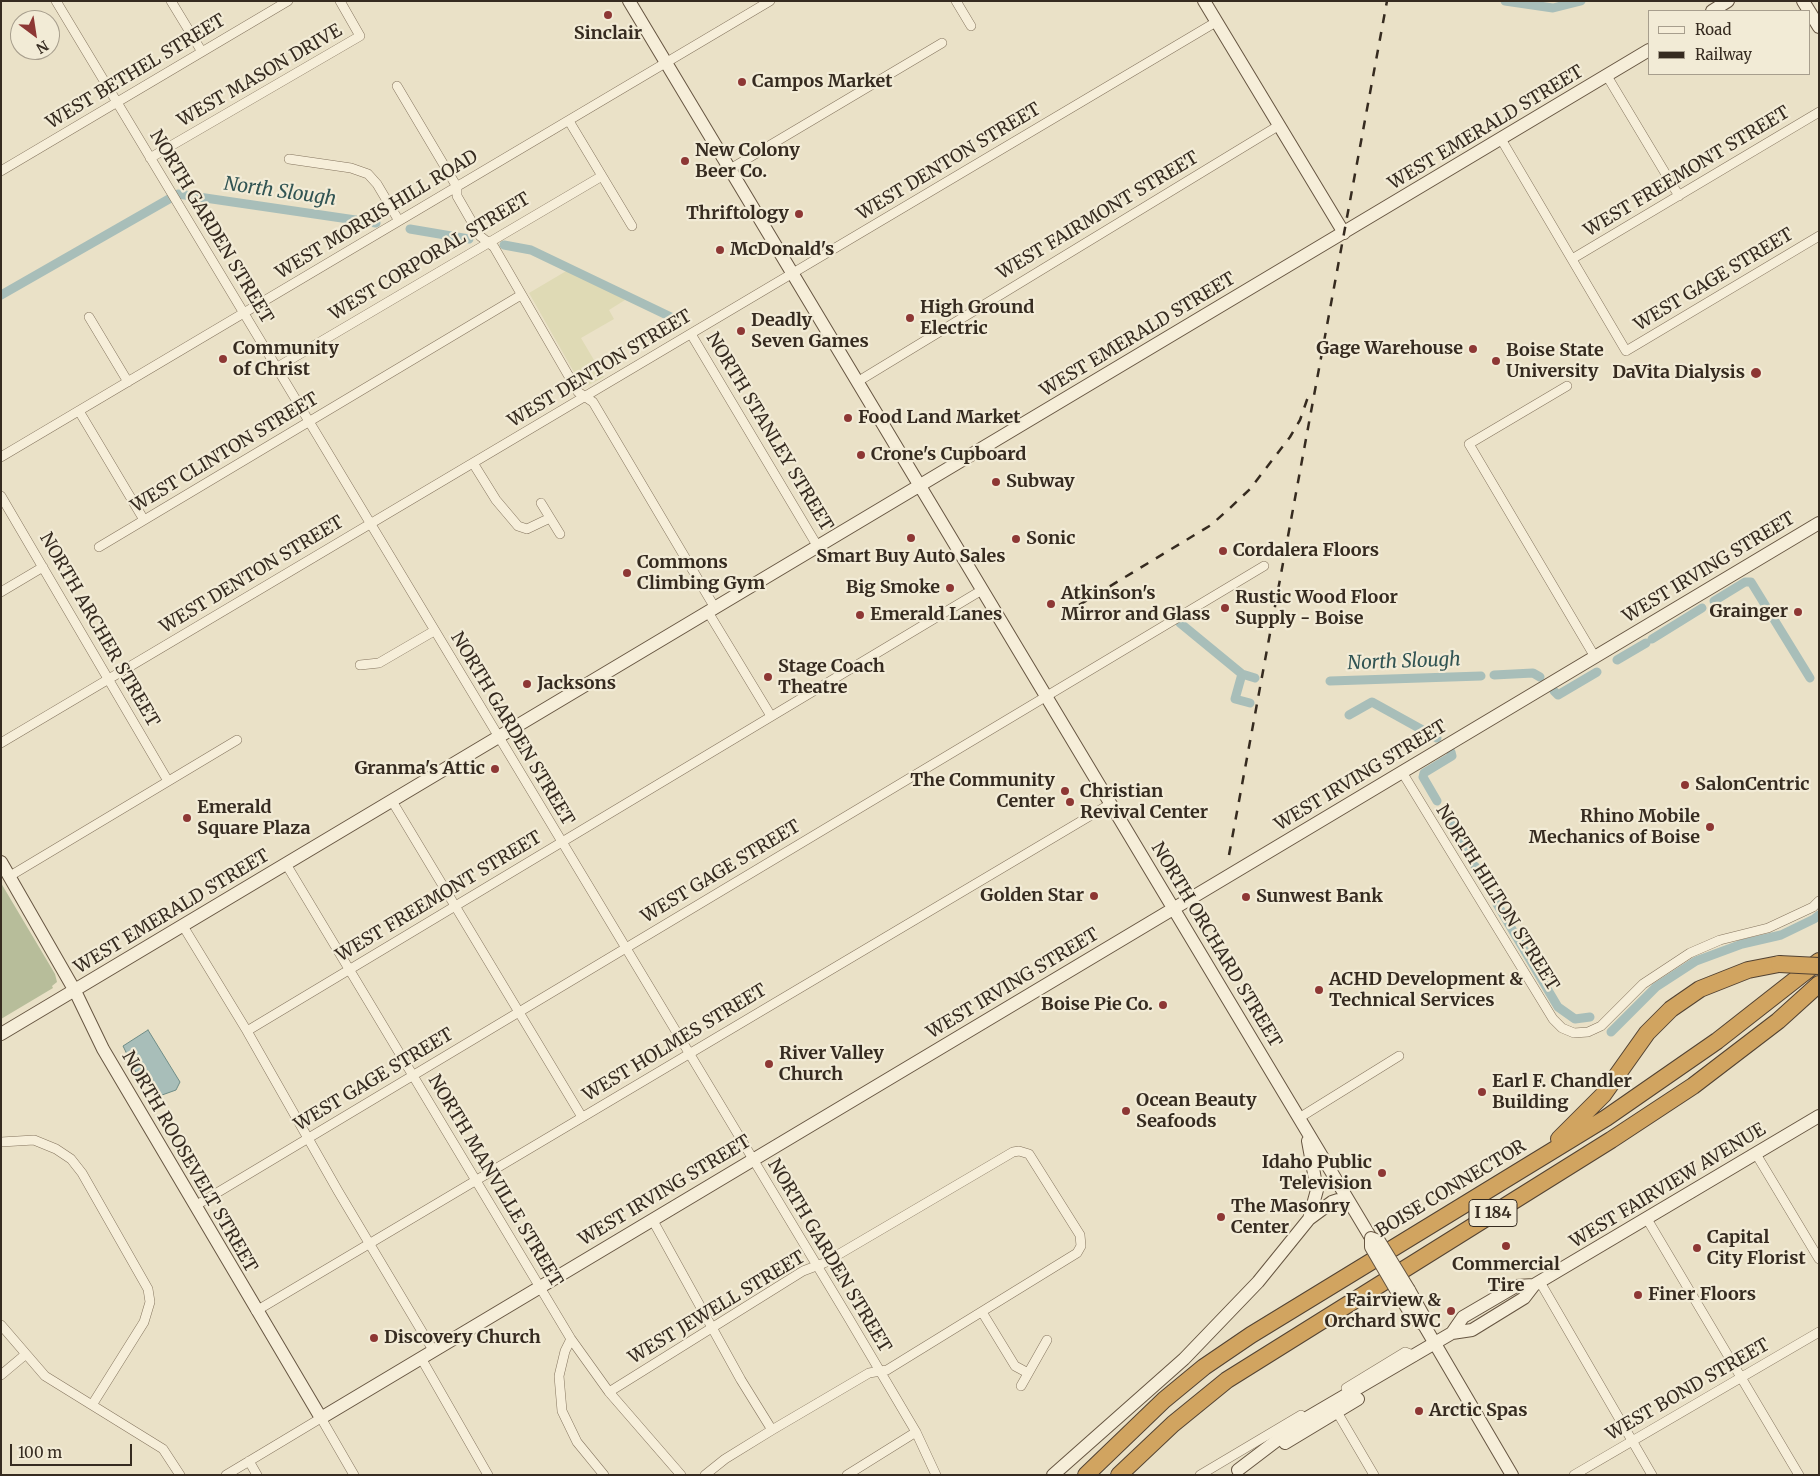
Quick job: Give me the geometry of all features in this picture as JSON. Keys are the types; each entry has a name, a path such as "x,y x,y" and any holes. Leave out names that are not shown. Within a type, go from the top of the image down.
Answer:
{"highway":[{"name":"BOISE CONNECTOR","path":"1086,1475 1191,1378 1243,1341 1606,1118 1717,1041 1819,961"},
{"path":"1537,1160 1603,1095 1647,1033 1671,1009 1700,989 1748,970 1779,964 1819,966"},
{"name":"I 184","path":"1119,1475 1163,1433 1227,1380 1272,1350 1611,1140 1693,1086 1778,1020 1819,984"},
{"path":"1128,1475 1163,1433"},
{"path":"1075,1475 1116,1446"}],"street":[{"name":"NORTH GARDEN STREET","path":"56,1 817,1266 916,1432 936,1475"},
{"path":"171,1 202,52"},
{"name":"WEST MASON DRIVE","path":"150,158 360,36 340,1"},
{"name":"NORTH ORCHARD STREET","path":"629,1 1349,1203 1370,1236 1379,1241 1404,1293 1424,1315 1424,1326 1512,1475"},
{"name":"WEST MORRIS HILL ROAD","path":"1,457 569,122 770,1"},
{"path":"956,1 970,26"},
{"path":"1204,1 1344,233"},
{"path":"1714,10 1728,1"},
{"name":"WEST BETHEL STREET","path":"1,170 286,2"},
{"path":"1810,11 1819,27"},
{"name":"WEST DENTON STREET","path":"1,743 1216,22"},
{"path":"730,169 942,43"},
{"name":"WEST EMERALD STREET","path":"1,1034 1648,51"},
{"path":"1607,76 1678,196"},
{"path":"397,86 457,187 456,196 480,236 494,247 578,392 593,402 772,716"},
{"name":"WEST FREEMONT STREET","path":"1572,260 1819,112"},
{"path":"569,122 632,226"},
{"name":"WEST FAIRMONT STREET","path":"857,382 1278,126"},
{"path":"1500,140 1572,260"},
{"path":"290,159 351,168 368,174 377,184 399,221"},
{"name":"WEST CORPORAL STREET","path":"276,368 602,176"},
{"name":"WEST GAGE STREET","path":"1572,260 1626,351 1819,236"},
{"name":"WEST CLINTON STREET","path":"99,547 521,295"},
{"path":"89,317 128,382"},
{"name":"NORTH STANLEY STREET","path":"691,334 818,546"},
{"path":"1567,386 1469,444 1595,656"},
{"path":"79,411 144,520"},
{"path":"474,463 496,500 518,526 527,528 550,518"},
{"name":"NORTH ARCHER STREET","path":"1,496 168,781"},
{"path":"541,504 560,534"},
{"name":"WEST IRVING STREET","path":"226,1475 1819,523"},
{"name":"WEST GAGE STREET","path":"195,1206 1264,566"},
{"path":"1,592 43,567"},
{"name":"WEST FREEMONT STREET","path":"247,1031 982,590"},
{"path":"360,666 379,663 434,631"},
{"path":"10,876 237,740"},
{"name":"NORTH HILTON STREET","path":"1402,772 1553,1019 1562,1028 1574,1033 1588,1032 1600,1026 1644,984 1690,953 1720,940 1768,928 1813,907 1819,901"},
{"path":"392,801 582,1117"},
{"name":"WEST HOLMES STREET","path":"256,1311 1110,804"},
{"name":"NORTH ROOSEVELT STREET","path":"1,862 75,991 103,1049 354,1475"},
{"name":"NORTH MANVILLE STREET","path":"286,864 571,1339 609,1392 681,1475"},
{"path":"183,926 247,1031 433,1350"},
{"path":"1299,1118 1399,1056"},
{"name":"WEST FAIRVIEW AVENUE","path":"1237,1473 1413,1366 1415,1356 1452,1333 1463,1317 1516,1286 1537,1283 1819,1116"},
{"path":"1306,1130 1316,1190 1310,1219"},
{"path":"1,1142 34,1140 51,1146 71,1159 82,1173 148,1289 150,1302 144,1322 92,1405"},
{"name":"WEST JEWELL STREET","path":"609,1392 804,1271 817,1266 1013,1152 1025,1152 1032,1158 1080,1235 1081,1246 1070,1258 982,1312"},
{"path":"1756,1154 1819,1259"},
{"path":"1053,1475 1184,1359 1258,1282 1310,1219 1332,1202 1338,1200 1349,1203"},
{"path":"1647,1218 1799,1475"},
{"path":"652,1220 741,1380 772,1430"},
{"path":"1537,1283 1652,1475"},
{"path":"705,1475 725,1459 869,1372 887,1370 982,1312 1015,1366 1028,1373"},
{"path":"1,1325 45,1376 164,1449 180,1475"},
{"name":"WEST BOND STREET","path":"1574,1475 1819,1332"},
{"path":"571,1339 565,1351 559,1376 562,1411 577,1442 604,1475"},
{"path":"1021,1386 1047,1340"},
{"name":"WEST FAIRVIEW AVENUE","path":"1200,1475 1230,1459 1405,1352 1415,1356"},
{"path":"1,1374 26,1354"},
{"path":"1237,1473 1305,1419 1415,1356"},
{"path":"421,1358 488,1475"},
{"path":"1337,1412 1374,1475"},
{"path":"846,1475 916,1432"},
{"path":"249,1461 257,1475"}],"shaded area":[{"path":"568,270 622,294 625,300 609,310 614,319 581,338 604,377 583,388 529,293"}],"green space":[{"path":"1,883 55,974 57,982 52,986 53,988 1,1019"}],"water":[{"path":"148,1030 180,1082 176,1090 162,1095 138,1077 123,1046"}],"waterway":[{"path":"1505,1 1553,8 1581,1"},
{"name":"North Slough","path":"178,194 376,223"},
{"name":"North Slough","path":"1,295 169,199"},
{"name":"North Slough","path":"410,229 469,239"},
{"name":"North Slough","path":"504,245 531,250 673,318"},
{"name":"North Slough","path":"1714,601 1745,582 1751,582 1810,678"},
{"name":"North Slough","path":"1652,639 1702,608"},
{"name":"North Slough","path":"1180,623 1242,674 1255,678"},
{"name":"North Slough","path":"1617,660 1646,643"},
{"name":"North Slough","path":"1554,691 1558,695 1597,672"},
{"name":"North Slough","path":"1494,675 1533,673 1540,677"},
{"path":"1242,674 1235,699 1250,703"},
{"name":"North Slough","path":"1330,681 1481,676"},
{"path":"1349,715 1372,702 1437,738"},
{"path":"1437,801 1423,777 1424,773 1452,756 1451,752"},
{"path":"1445,814 1468,853"},
{"path":"1475,866 1478,871"},
{"path":"1497,904 1558,1007 1575,1019 1590,1017"},
{"path":"1611,1032 1656,987 1696,961 1742,944 1781,935 1819,915"}],"railway":[{"path":"1229,855 1387,1"},
{"path":"1079,605 1211,525 1229,509 1250,489 1290,437 1300,420 1310,391"}],"place":[{"name":"Sinclair","path":"608,15"},
{"name":"Campos Market","path":"742,82"},
{"name":"New Colony Beer Co.","path":"685,161"},
{"name":"Thriftology","path":"799,214"},
{"name":"McDonald's","path":"720,250"},
{"name":"High Ground Electric","path":"910,318"},
{"name":"Deadly Seven Games","path":"741,331"},
{"name":"Gage Warehouse","path":"1473,349"},
{"name":"Community of Christ","path":"223,359"},
{"name":"Boise State University","path":"1496,361"},
{"name":"DaVita Dialysis","path":"1756,373"},
{"name":"Food Land Market","path":"848,418"},
{"name":"Crone's Cupboard","path":"861,455"},
{"name":"Subway","path":"996,482"},
{"name":"Smart Buy Auto Sales","path":"911,538"},
{"name":"Sonic","path":"1016,539"},
{"name":"Cordalera Floors","path":"1223,551"},
{"name":"Commons Climbing Gym","path":"627,573"},
{"name":"Big Smoke","path":"950,588"},
{"name":"Atkinson's Mirror and Glass","path":"1051,604"},
{"name":"Rustic Wood Floor Supply - Boise","path":"1225,608"},
{"name":"Grainger","path":"1798,612"},
{"name":"Emerald Lanes","path":"860,615"},
{"name":"Stage Coach Theatre","path":"768,677"},
{"name":"Jacksons","path":"527,684"},
{"name":"Granma's Attic","path":"495,769"},
{"name":"SalonCentric","path":"1685,785"},
{"name":"The Community Center","path":"1065,791"},
{"name":"Christian Revival Center","path":"1070,802"},
{"name":"Emerald Square Plaza","path":"187,818"},
{"name":"Rhino Mobile Mechanics of Boise","path":"1710,827"},
{"name":"Golden Star","path":"1094,896"},
{"name":"Sunwest Bank","path":"1246,897"},
{"name":"ACHD Development & Technical Services","path":"1319,990"},
{"name":"Boise Pie Co.","path":"1163,1005"},
{"name":"River Valley Church","path":"769,1064"},
{"name":"Earl F. Chandler Building","path":"1482,1092"},
{"name":"Ocean Beauty Seafoods","path":"1126,1111"},
{"name":"Idaho Public Television","path":"1382,1173"},
{"name":"The Masonry Center","path":"1221,1217"},
{"name":"Commercial Tire","path":"1506,1246"},
{"name":"Capital City Florist","path":"1697,1248"},
{"name":"Finer Floors","path":"1638,1295"},
{"name":"Fairview & Orchard SWC","path":"1451,1311"},
{"name":"Discovery Church","path":"374,1338"},
{"name":"Arctic Spas","path":"1419,1411"}]}
